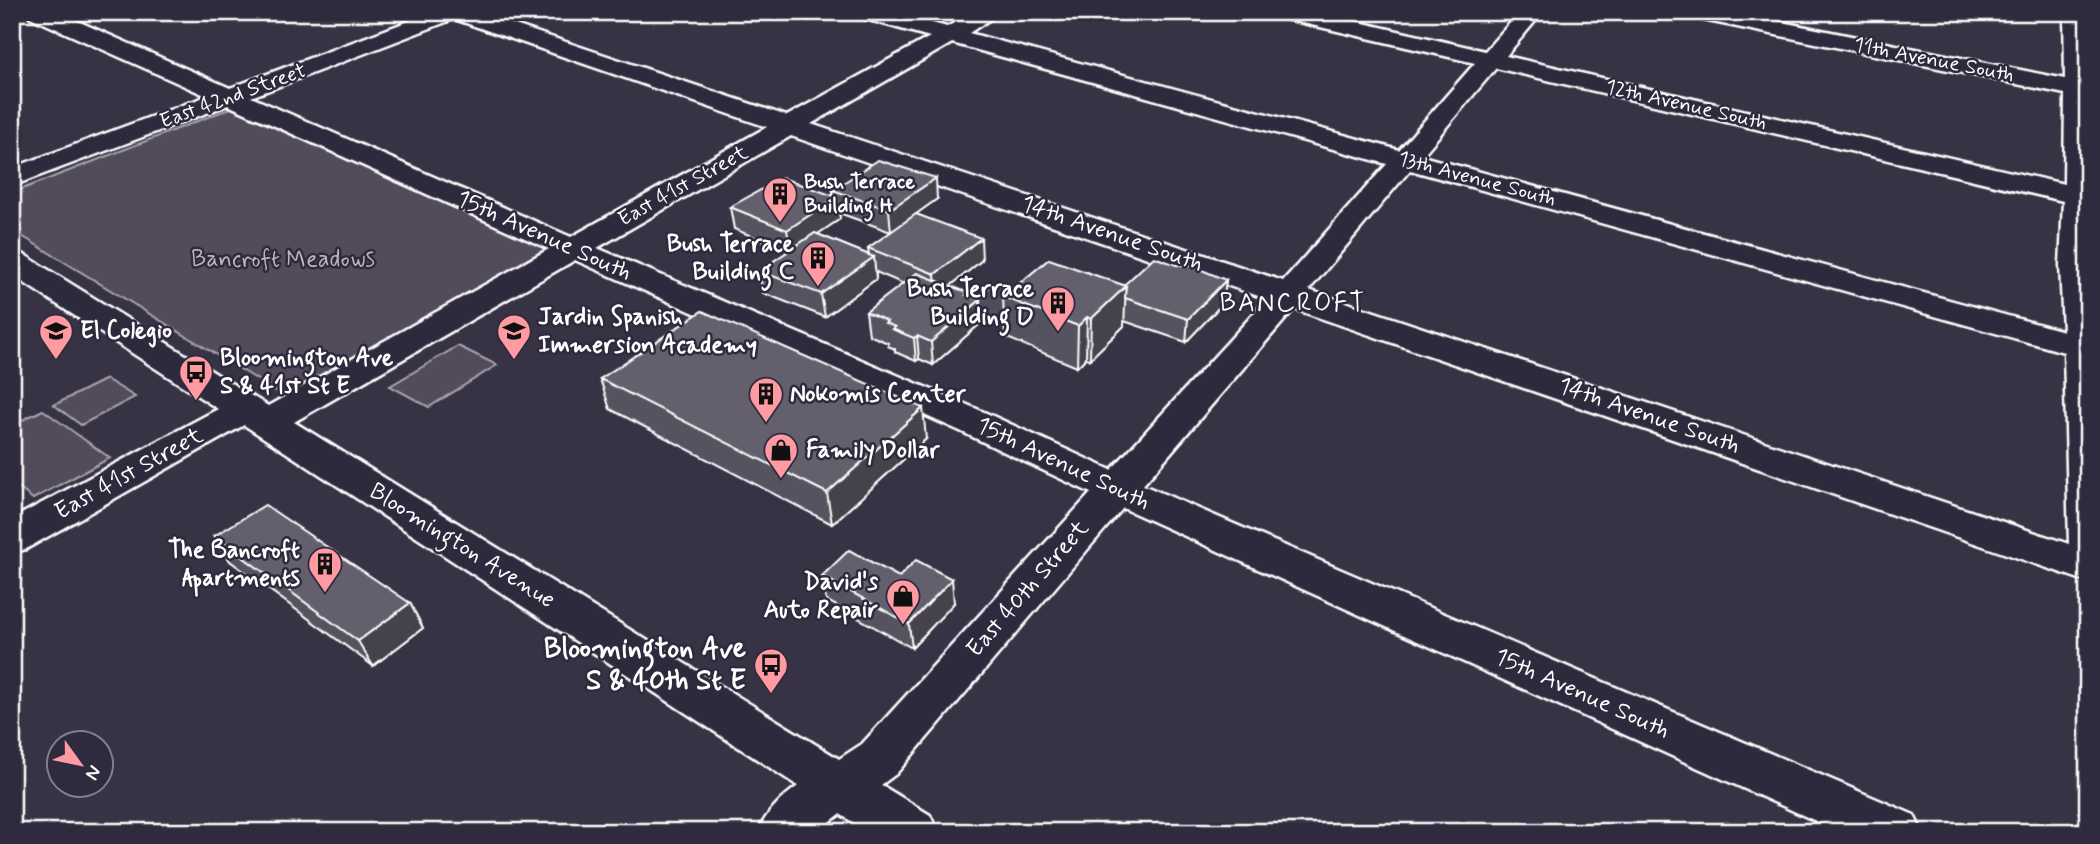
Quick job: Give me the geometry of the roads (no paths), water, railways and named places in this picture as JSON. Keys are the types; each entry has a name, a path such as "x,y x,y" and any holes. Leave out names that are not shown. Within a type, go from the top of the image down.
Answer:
{"street":[{"name":"15th Avenue South","path":"38,12 922,399 1116,488 1896,832"},
{"name":"East 42nd Street","path":"12,178 454,12"},
{"name":"14th Avenue South","path":"454,12 2087,560"},
{"name":"13th Avenue South","path":"866,12 2084,347"},
{"name":"East 41st Street","path":"12,538 256,416 572,248 990,12"},
{"name":"12th Avenue South","path":"1285,12 2083,197"},
{"name":"East 40th Street","path":"784,832 802,812 878,759 1289,294 1532,12"},
{"name":"11th Avenue South","path":"1698,12 2083,90"},
{"path":"2075,12 2083,90 2083,197 2076,265 2084,347 2087,560"},
{"name":"Bloomington Avenue","path":"12,261 912,832"}],"place":[{"name":"Bush Terrace Building H","path":"780,224"},
{"name":"Bush Terrace Building C","path":"818,288"},
{"name":"Bush Terrace Building D","path":"1058,333"},
{"name":"El Colegio","path":"56,361"},
{"name":"Jardin Spanish Immersion Academy","path":"514,361"},
{"name":"Bloomington Ave S & 41st St E","path":"196,402"},
{"name":"Nokomis Center","path":"766,424"},
{"name":"Family Dollar","path":"781,480"},
{"name":"The Bancroft Apartments","path":"325,594"},
{"name":"David's Auto Repair","path":"903,626"},
{"name":"Bloomington Ave S & 40th St E","path":"771,695"}],"district":[{"name":"BANCROFT","path":"1293,304"}],"park label":[{"name":"Bancroft Meadows","path":"283,259"}]}
